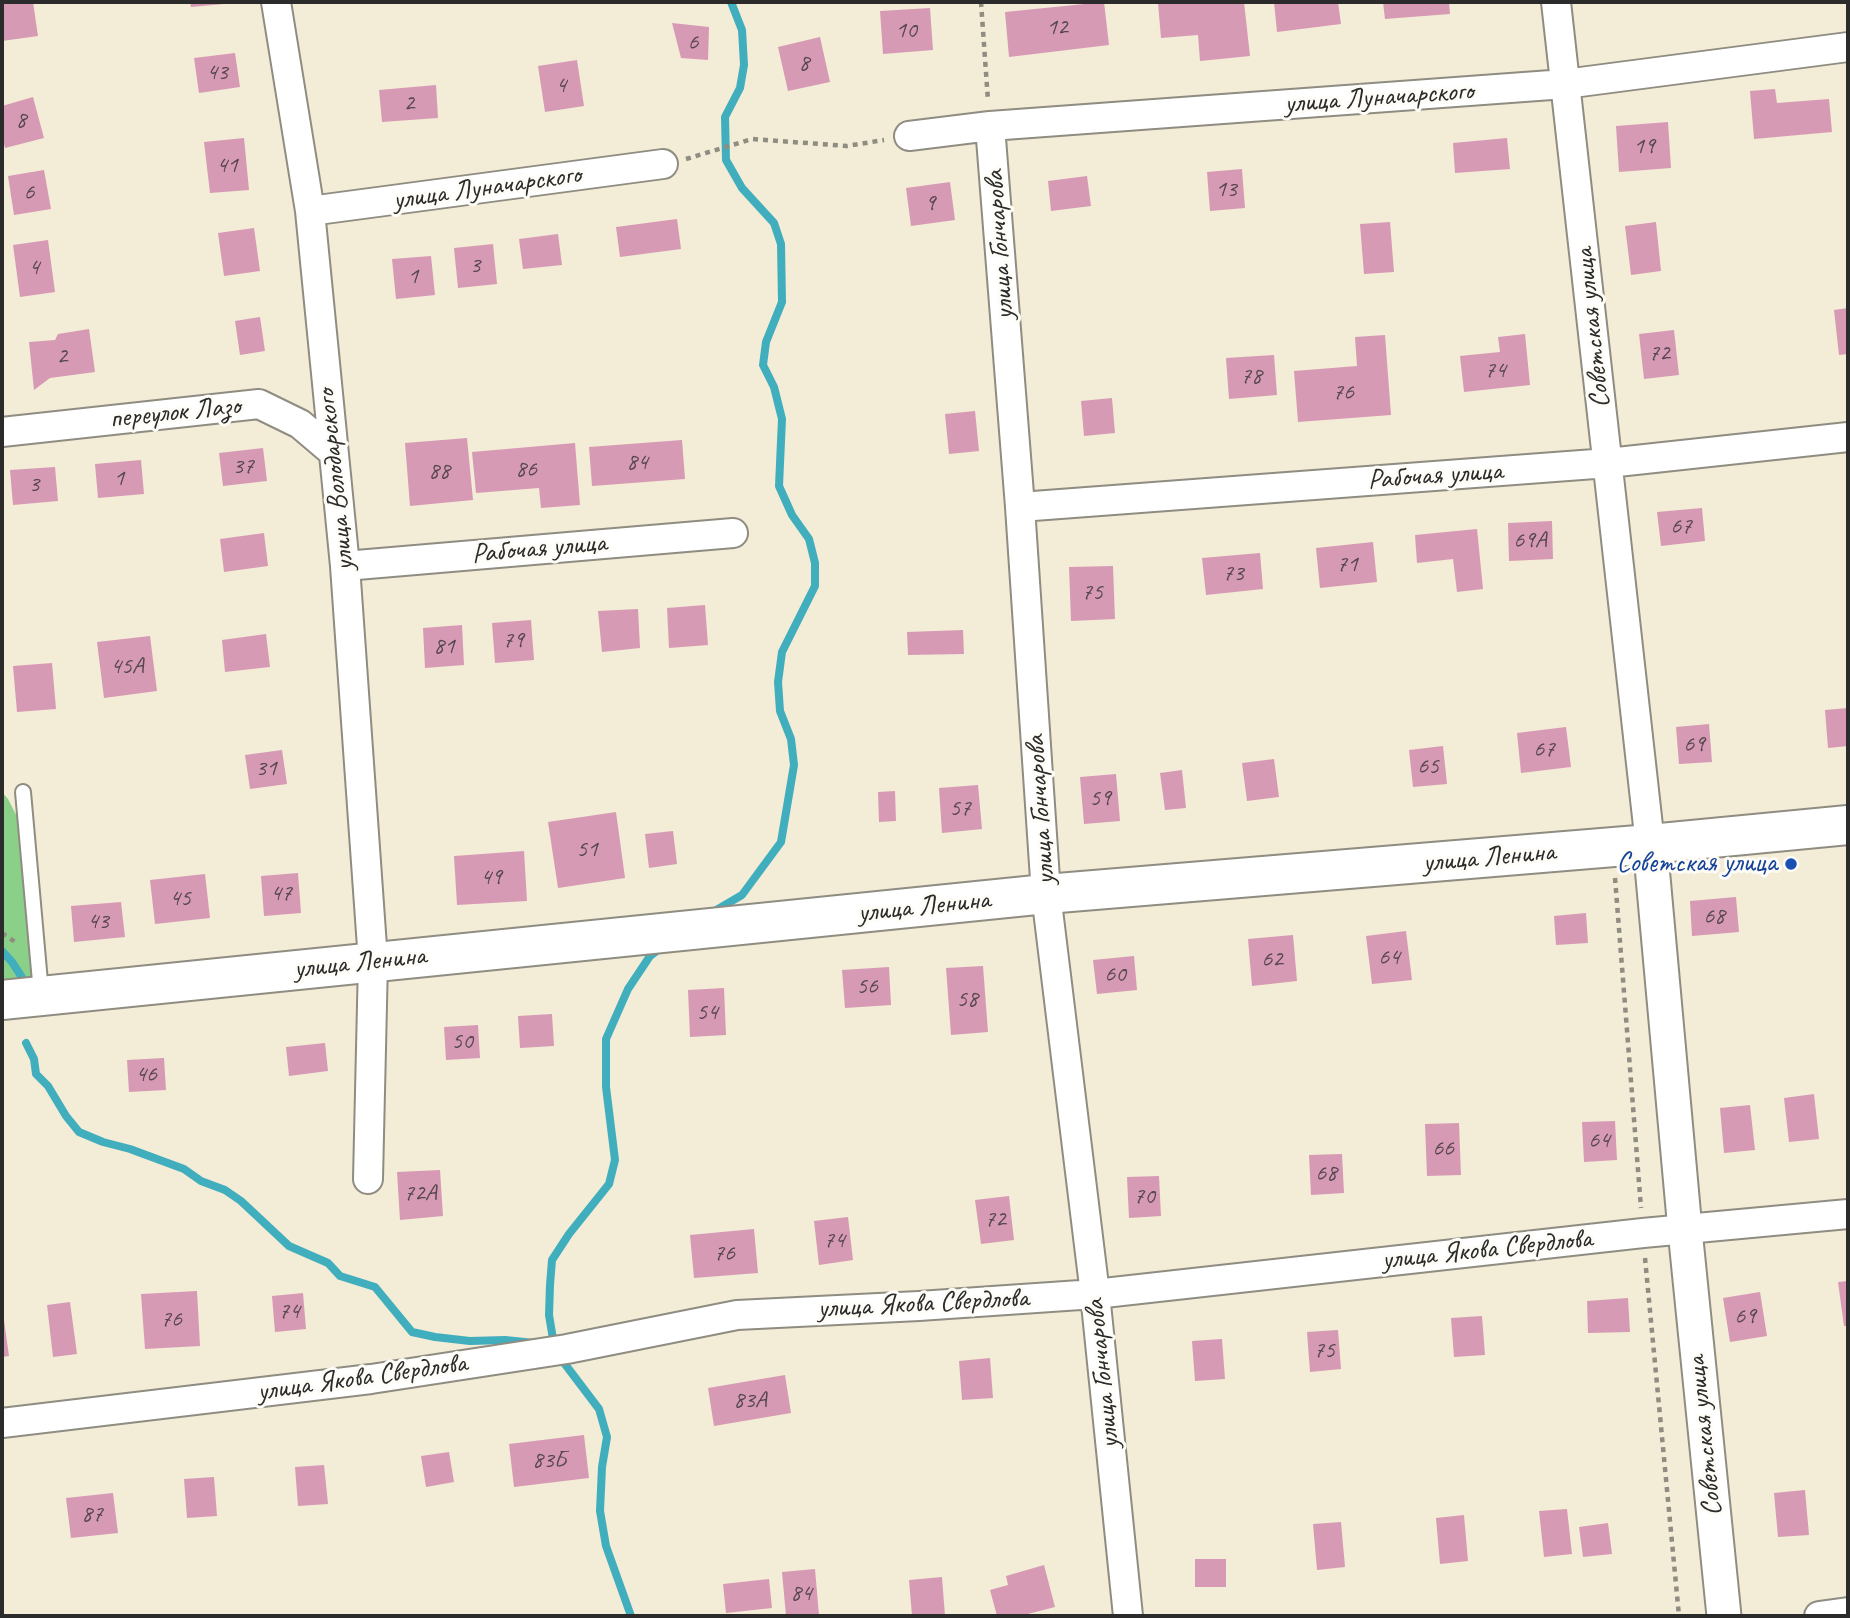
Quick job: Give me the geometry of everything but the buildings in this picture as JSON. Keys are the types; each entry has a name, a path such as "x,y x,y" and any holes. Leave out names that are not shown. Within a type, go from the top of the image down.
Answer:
{"main road":[{"name":"улица Ленина","path":"2,1000 1046,894 1848,825"}],"street":[{"name":"улица Володарского","path":"276,2 310,211 345,566 373,961 368,1179"},
{"name":"Советская улица","path":"1556,2 1650,844 1724,1616"},
{"name":"улица Луначарского","path":"909,136 990,126 1566,84 1848,47"},
{"name":"улица Гончарова","path":"990,126 1020,506 1046,894 1095,1294 1128,1616"},
{"name":"улица Луначарского","path":"310,211 663,164"},
{"name":"переулок Лазо","path":"2,432 259,404 300,424 333,452"},
{"name":"Рабочая улица","path":"1020,506 1608,463 1848,437"},
{"name":"Рабочая улица","path":"345,566 733,533"},
{"name":"улица Якова Свердлова","path":"2,1423 371,1379 567,1349 737,1315 1095,1294 1848,1214"},
{"path":"1819,1616 1848,1612"}],"lane":[{"path":"23,792 41,995"}],"path":[{"path":"981,2 990,126"},
{"path":"699,156 752,139 847,146 909,136"}],"green space":[{"path":"2,792 27,836 41,995 2,1000"}],"waterway":[{"path":"713,912 742,895 781,842 794,765 791,739 780,711 778,682 782,652 815,586 815,563 809,539 792,515 779,486 782,419 774,387 763,365 766,342 782,302 781,244 774,223 742,188 726,160 725,117 740,88 744,65 742,30 731,2"},
{"path":"631,1616 606,1546 600,1511 602,1467 607,1437 599,1409 555,1351 549,1315 550,1285 552,1260 609,1184 615,1160 606,1087 606,1039 628,989 650,956 662,947"},
{"path":"2,951 23,979 24,986"},
{"path":"26,1043 34,1059 36,1074 48,1086 79,1132 184,1169 201,1181 225,1190 241,1201 289,1246 328,1263 340,1276 375,1287 412,1332 470,1341 534,1343"}],"place":[{"name":"Советская улица","path":"1791,864"}]}
